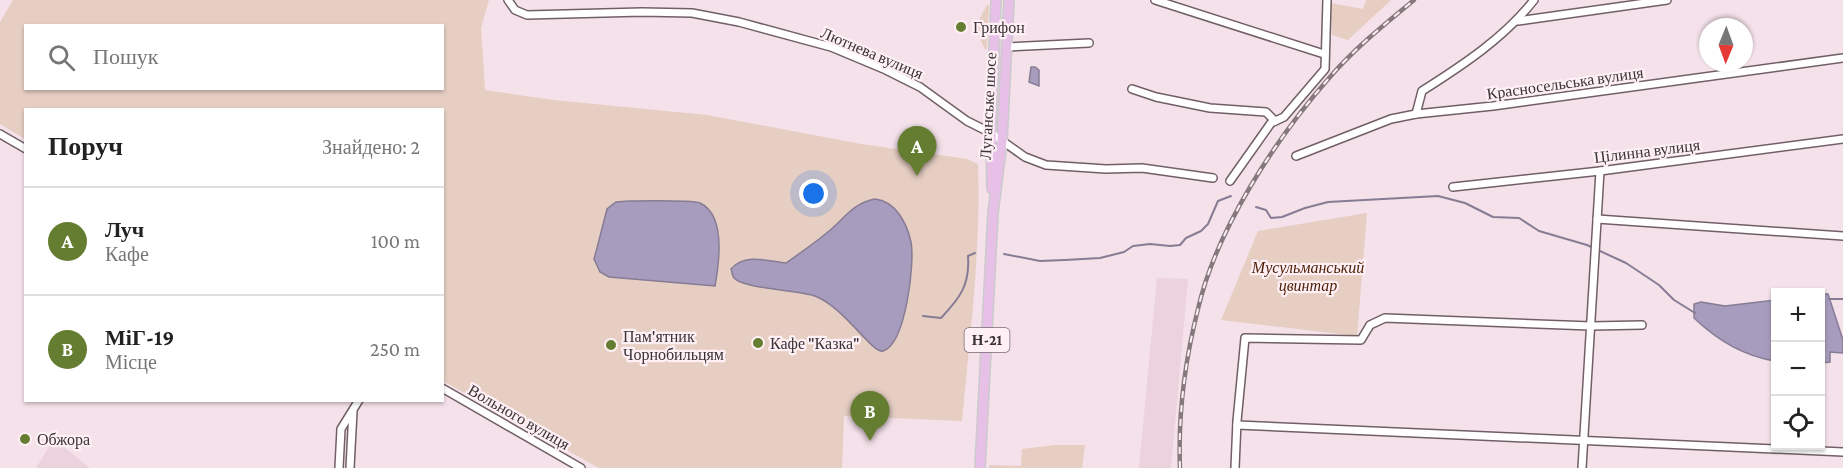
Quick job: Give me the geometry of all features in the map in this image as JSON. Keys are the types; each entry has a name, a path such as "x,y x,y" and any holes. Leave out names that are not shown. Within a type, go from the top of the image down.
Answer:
{"main road":[{"name":"Луганське шосе","path":"993,213 991,133 996,0"},
{"name":"Луганське шосе","path":"980,468 993,213 1002,141 1009,0"}],"street":[{"name":"Лютнева вулиця","path":"508,0 515,10 527,15 692,13 739,22 831,47 886,70 920,87 967,121 991,133 1025,156 1046,165 1106,169 1142,168 1213,178"},
{"path":"1155,0 1324,54"},
{"path":"1230,181 1271,123 1284,117 1325,69 1327,0"},
{"path":"1416,114 1422,91 1458,68 1518,21 1534,0"},
{"path":"1518,21 1667,0"},
{"path":"1006,47 1089,43"},
{"name":"Красносельська вулиця","path":"1296,156 1391,119 1416,114 1493,106 1843,58"},
{"path":"1132,89 1156,97 1210,108 1266,112 1275,121"},
{"path":"0,134 24,148"},
{"name":"Цілинна вулиця","path":"1453,187 1600,171 1843,139"},
{"path":"1582,468 1600,171"},
{"path":"1597,219 1843,236"},
{"path":"1235,468 1245,338 1361,340 1370,325 1385,318 1591,326 1642,325"},
{"name":"Вольного вулиця","path":"444,389 581,468"},
{"path":"339,468 341,429 358,402"},
{"path":"350,468 354,409"},
{"path":"1237,425 1843,452"}],"shaded area":[{"path":"1031,67 1039,70 1039,86 1029,82"},
{"path":"875,199 889,204 899,214 909,235 912,252 910,283 903,319 898,334 891,345 883,351 875,348 832,306 815,296 749,285 733,277 731,269 743,261 757,259 786,263 824,235 855,207"},
{"path":"616,202 695,202 708,209 714,218 719,241 715,286 609,277 600,272 594,259 607,209"},
{"path":"1157,278 1188,279 1171,468 1139,468"},
{"path":"1825,294 1828,294 1843,340 1843,353 1830,352 1830,362 1825,363"},
{"path":"1771,300 1771,360 1731,346 1694,318 1694,304 1701,302 1725,306"},
{"path":"54,439 90,468 36,468"}],"green space":[{"path":"13,0 489,0 481,28 485,90 553,100 707,115 861,144 967,159 978,164 979,196 974,293 962,421 844,416 842,468 599,468 444,382 444,108 24,108 24,138 0,124 0,22"},
{"path":"1366,0 1391,0 1348,40 1332,35 1331,3 1363,9"},
{"path":"989,5 987,49 985,49 978,27"},
{"name":"Мусульманський цвинтар","path":"1367,213 1357,336 1221,320 1258,231"},
{"path":"1056,445 1085,445 1082,468 989,468 989,465 1021,466 1022,449"}],"waterway":[{"path":"1004,254 1040,261 1065,260 1100,258 1124,252 1133,246 1180,245 1186,238 1201,231 1208,224 1218,201 1231,196"},
{"path":"1256,207 1266,210 1271,218 1282,217 1328,202 1438,196 1465,203 1493,217 1519,218 1539,231 1587,245 1626,263 1695,313"},
{"path":"923,316 941,318 954,304 965,283 968,256 975,253"},
{"path":"1829,299 1843,299"}],"railway":[{"path":"1180,468 1181,408 1193,328 1207,279 1233,217 1269,156 1330,77 1370,37 1414,0"}],"place":[{"name":"Грифон","path":"961,27"},
{"name":"Луч","path":"917,176"},
{"name":"Кафе \"Казка\"","path":"758,343"},
{"name":"Пам'ятник Чорнобильцям","path":"611,345"},
{"name":"Обжора","path":"25,439"},
{"name":"МіГ-19","path":"870,441"}]}
